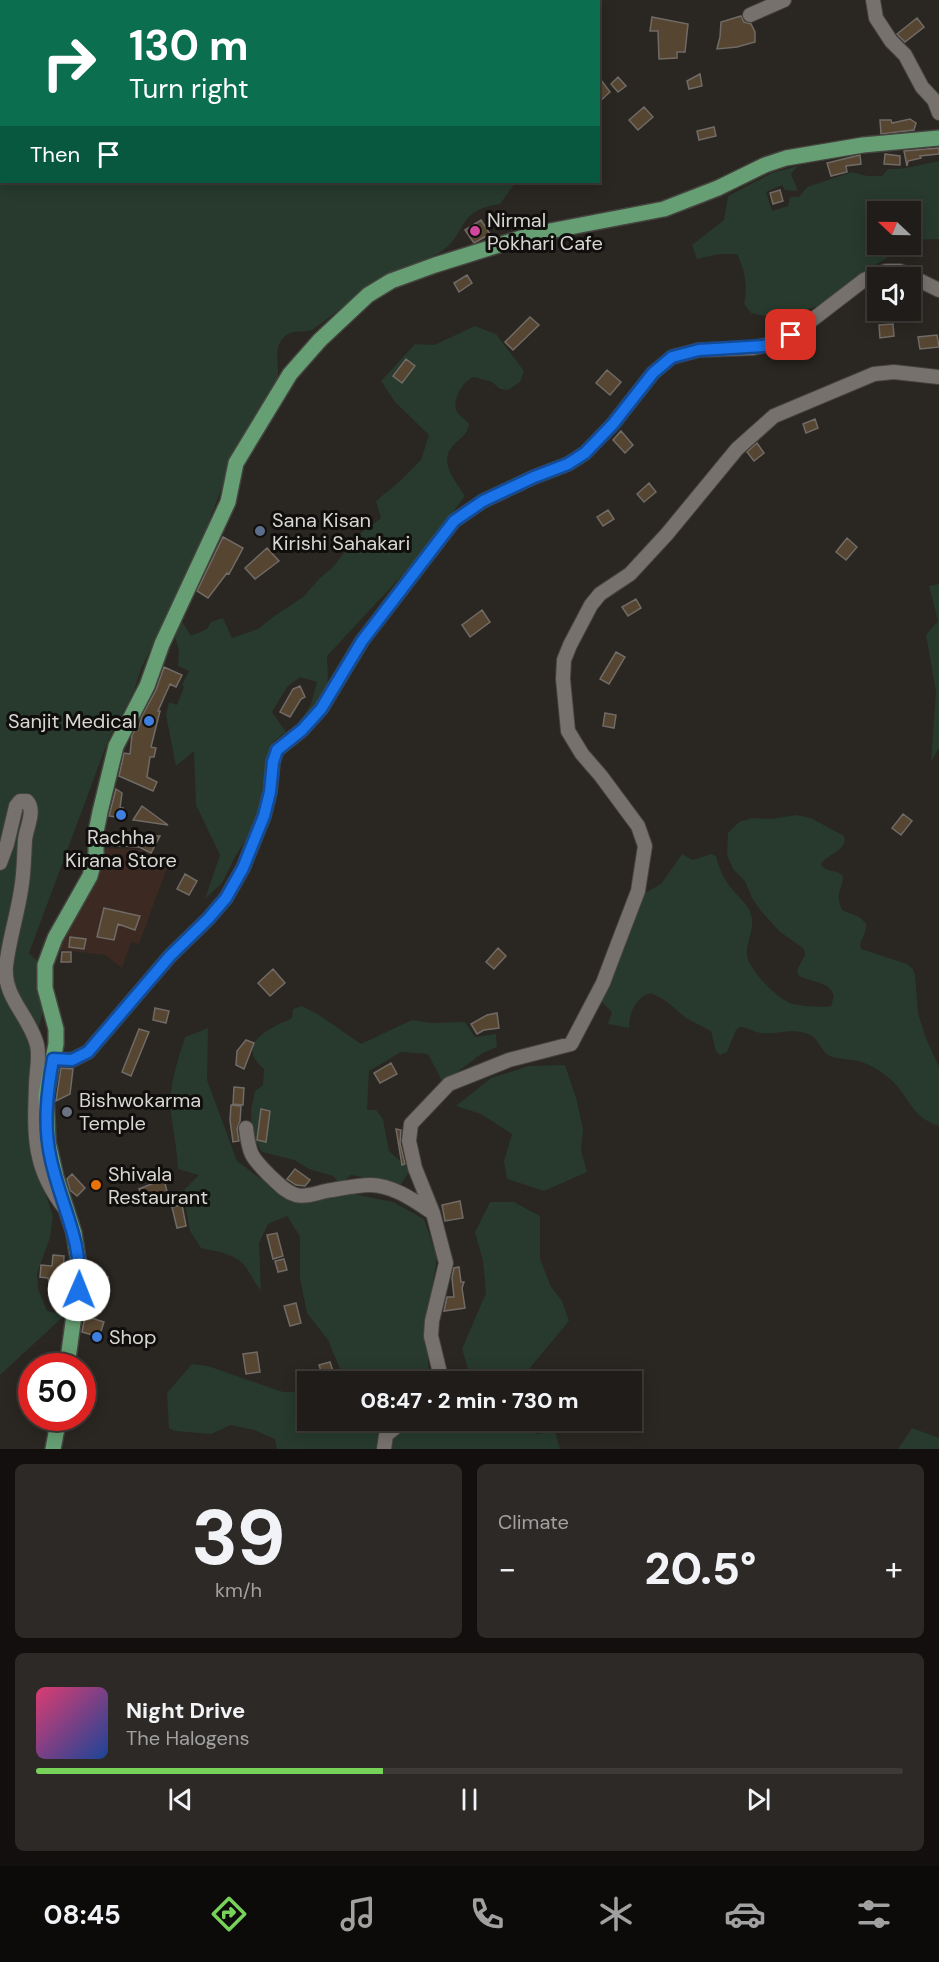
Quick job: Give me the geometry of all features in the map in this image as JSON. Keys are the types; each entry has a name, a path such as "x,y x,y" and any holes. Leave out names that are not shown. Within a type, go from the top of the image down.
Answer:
{"main road":[{"path":"70,1353 80,1272 78,1252 50,1159 48,1142 46,1095 56,1029 45,988 45,966 55,938 90,876 96,854 96,832 100,812 116,746 147,686 162,644 228,502 237,464 290,374 320,340 380,287 473,252 542,232 664,209 786,158 863,145 939,138"},
{"path":"53,1449 56,1431"}],"street":[{"path":"750,15 784,0"},
{"path":"873,0 876,18 891,42 905,55 922,87 934,100 939,113"},
{"path":"53,1059 72,1060 88,1052 170,956 217,909 243,868 264,816 277,750 302,730 321,709 362,641 454,521 483,501 568,464 585,453 613,424 653,373 672,357 699,350 753,348 775,343 812,321 864,280 886,271 900,271 939,290"},
{"path":"440,1371 431,1336 434,1310 446,1263 433,1213 415,1168 409,1141 411,1124 450,1084 509,1060 571,1044 603,983 638,891 645,846 638,826 582,754 568,731 565,718 564,660 591,605 600,594 630,574 667,534 737,448 774,416 874,374 894,372 939,377"},
{"path":"0,863 16,806 20,801 27,801 31,811 25,840 22,888 7,956 6,979 9,993 29,1023 37,1046 36,1131 40,1167 53,1195 67,1212"},
{"path":"246,1128 253,1159 285,1190 295,1195 303,1196 371,1185 390,1189 413,1199 433,1213"},
{"path":"384,1449 386,1435 391,1431"}],"shaded area":[{"path":"105,848 138,849 169,863 139,944 131,942 122,968 105,955 45,948"}],"green space":[{"path":"939,161 939,239 921,240 921,201 867,201 867,255 890,255 871,267 867,267 867,270 830,301 794,315 770,317 751,313 744,304 745,279 737,254 719,254 697,259 692,245 724,220 728,196 772,173 798,166 791,174 798,191 785,190 782,185 766,192 772,211 788,206 790,197 799,197 807,187 852,172 867,176 882,176 888,169 908,168"},
{"path":"0,183 515,183 500,204 486,207 469,217 456,237 442,251 387,275 312,330 291,333 283,338 277,354 278,378 275,388 225,479 201,543 141,669 134,691 109,738 29,953 42,966 42,1015 30,1059 32,1155 53,1216 50,1238 37,1273 38,1289 47,1311 65,1315 24,1353 18,1353 18,1358 0,1375"},
{"path":"475,326 496,334 524,371 520,382 508,390 500,389 492,382 474,377 466,382 460,391 456,400 456,410 469,424 466,434 452,447 447,461 448,468 465,496 420,556 327,656 328,678 325,697 295,730 311,704 317,682 300,677 287,687 272,712 286,732 273,742 263,781 259,811 252,831 236,855 222,883 205,899 220,855 196,805 194,751 176,766 166,715 169,702 177,705 184,687 182,685 189,671 178,666 179,651 174,633 180,618 191,636 207,629 211,622 223,618 232,638 258,629 303,597 333,567 358,535 381,518 376,501 421,460 429,435 395,402 381,381 415,344 434,345"},
{"path":"939,584 939,748 931,762 936,692 926,635 938,621 929,586"},
{"path":"797,815 811,818 844,836 840,849 821,864 825,869 838,872 843,876 839,895 842,910 859,917 866,923 861,949 907,964 913,969 918,1013 925,1036 939,1067 939,1126 916,1112 897,1086 882,1073 863,1063 830,1056 815,1038 805,1033 793,1031 759,1033 740,1027 736,1030 727,1052 720,1055 716,1051 711,1031 686,1018 666,1001 651,993 641,998 634,1006 629,1028 608,1024 612,1012 600,1000 643,894 661,884 682,854 693,860 711,854 716,856 727,882 750,911 752,925 747,956 753,969 764,983 790,1003 831,1006 834,996 828,987 798,975 797,970 805,955 804,949 779,931 761,911 752,898 745,881 733,869 727,855 728,833 739,822 752,818 771,819"},
{"path":"302,1006 361,1044 412,1020 431,1023 465,1022 475,1037 496,1034 497,1047 481,1054 443,1083 428,1054 401,1052 369,1071 367,1110 376,1110 383,1119 389,1151 410,1170 400,1186 351,1175 340,1184 333,1176 309,1169 294,1160 262,1152 252,1135 251,1110 255,1091 263,1085 264,1069 253,1054 255,1042 273,1027 292,1018 293,1009"},
{"path":"208,1028 207,1080 237,1161 277,1191 349,1193 393,1202 424,1219 437,1257 426,1328 429,1371 341,1371 328,1340 307,1313 300,1279 300,1236 287,1216 268,1224 259,1243 261,1290 245,1266 236,1258 201,1248 190,1231 183,1191 199,1175 178,1169 170,1103 174,1074 185,1037"},
{"path":"565,1065 577,1101 583,1129 581,1150 587,1172 544,1191 507,1179 504,1161 512,1134 481,1114 456,1106 491,1078 529,1066"},
{"path":"490,1202 514,1202 540,1216 540,1259 551,1287 562,1301 569,1321 527,1371 468,1369 462,1349 486,1293 483,1261 475,1232"},
{"path":"192,1364 208,1366 283,1392 297,1392 297,1431 533,1431 537,1434 555,1431 560,1449 277,1449 275,1439 254,1430 231,1425 211,1434 175,1431 169,1428 167,1393"},
{"path":"912,1428 939,1438 939,1449 898,1449"}],"building":[{"path":"741,16 744,22 751,24 755,32 755,42 717,49 721,22"},
{"path":"652,17 688,24 685,52 677,52 677,58 659,59 658,31 650,31"},
{"path":"917,18 924,27 905,42 897,34"},
{"path":"700,74 702,86 689,89 687,81"},
{"path":"618,77 626,86 618,92 611,84"},
{"path":"600,79 610,92 600,101"},
{"path":"644,107 653,117 638,130 629,120"},
{"path":"910,119 916,123 914,130 881,134 880,120 891,120 892,123"},
{"path":"714,127 716,136 699,140 697,131"},
{"path":"939,148 939,154 920,156 921,158 908,161 907,166 904,151"},
{"path":"885,154 900,156 900,165 884,164"},
{"path":"860,155 861,164 846,166 847,172 831,176 827,163"},
{"path":"780,190 783,201 773,204 770,193"},
{"path":"481,220 490,234 474,243 465,230"},
{"path":"467,275 472,283 459,292 454,283"},
{"path":"530,317 539,325 513,350 505,342"},
{"path":"893,324 894,336 880,338 879,325"},
{"path":"937,335 939,347 920,349 918,337"},
{"path":"406,359 415,366 402,383 393,376"},
{"path":"607,370 621,382 610,395 596,383"},
{"path":"815,419 818,428 806,433 803,424"},
{"path":"621,431 633,445 625,453 613,440"},
{"path":"757,443 764,453 754,461 747,452"},
{"path":"649,483 656,492 644,502 637,494"},
{"path":"608,510 614,519 603,526 597,517"},
{"path":"223,537 243,548 229,574 227,573 208,598 197,591"},
{"path":"847,538 857,547 846,560 836,552"},
{"path":"267,548 279,561 255,579 245,568"},
{"path":"636,599 641,608 628,616 622,607"},
{"path":"482,610 490,622 470,637 462,625"},
{"path":"616,652 625,657 609,684 600,679"},
{"path":"164,667 182,675 176,687 170,684 158,711 160,711 151,747 156,748 154,757 150,757 147,777 157,782 153,791 119,776 124,753 130,754 132,735 135,730 138,730"},
{"path":"300,686 305,697 301,699 290,717 280,712 293,689"},
{"path":"605,713 616,715 614,728 603,726"},
{"path":"116,789 122,793 120,808 123,808 122,818 109,816"},
{"path":"142,806 168,825 133,820"},
{"path":"903,814 912,821 901,835 892,828"},
{"path":"106,834 119,834 118,841 123,835 160,836 151,853 139,847 106,845"},
{"path":"185,874 197,881 189,895 177,889"},
{"path":"104,908 140,916 135,930 118,924 114,940 97,937"},
{"path":"70,937 86,939 84,949 69,947"},
{"path":"498,948 506,956 494,969 486,962"},
{"path":"62,952 71,952 71,962 61,962"},
{"path":"273,969 285,983 270,996 258,983"},
{"path":"155,1008 169,1011 166,1023 153,1020"},
{"path":"497,1013 499,1028 484,1030 477,1034 471,1024 487,1015"},
{"path":"139,1029 149,1032 131,1076 122,1072"},
{"path":"246,1040 254,1043 244,1069 236,1065 237,1051"},
{"path":"391,1063 397,1074 380,1083 374,1073"},
{"path":"61,1068 73,1069 70,1094 56,1101"},
{"path":"234,1087 244,1088 243,1105 233,1104"},
{"path":"231,1105 241,1106 237,1129 239,1141 233,1142 230,1120"},
{"path":"261,1109 270,1111 266,1142 257,1140"},
{"path":"396,1129 401,1130 400,1143 405,1164 402,1165"},
{"path":"295,1169 310,1180 305,1186 296,1185 287,1179"},
{"path":"72,1174 85,1188 77,1196 70,1190 67,1179"},
{"path":"164,1179 169,1200 147,1206 139,1189"},
{"path":"460,1201 463,1218 445,1221 442,1205"},
{"path":"182,1205 186,1226 177,1228 172,1207"},
{"path":"277,1233 283,1256 273,1259 267,1235"},
{"path":"53,1255 64,1256 62,1299 53,1299 48,1278 40,1277 41,1265 52,1266"},
{"path":"284,1259 287,1270 278,1272 275,1261"},
{"path":"459,1267 461,1282 464,1282 462,1288 465,1308 444,1311 447,1297 454,1297 452,1278 454,1268"},
{"path":"90,1272 108,1277 104,1293 88,1289"},
{"path":"296,1303 301,1323 290,1326 284,1306"},
{"path":"85,1316 104,1322 99,1337 82,1332"},
{"path":"257,1352 260,1372 246,1374 243,1354"},
{"path":"330,1362 333,1371 321,1371 319,1365"}],"place":[{"name":"Nirmal Pokhari Cafe","path":"475,231"},
{"name":"Sana Kisan Kirishi Sahakari","path":"260,531"},
{"name":"Sanjit Medical","path":"149,721"},
{"name":"Rachha Kirana Store","path":"121,815"},
{"name":"Bishwokarma Temple","path":"67,1112"},
{"name":"Shivala Restaurant","path":"96,1185"},
{"name":"Shop","path":"97,1337"}],"route":[{"path":"79,1290 78,1252 50,1159 48,1142 46,1095 53,1059 72,1060 88,1052 182,942 208,919 226,898 243,868 264,816 277,750 302,730 321,709 362,641 432,546 462,514 483,501 568,464 585,453 613,424 662,363 672,357 699,350 764,346 791,335"}]}
